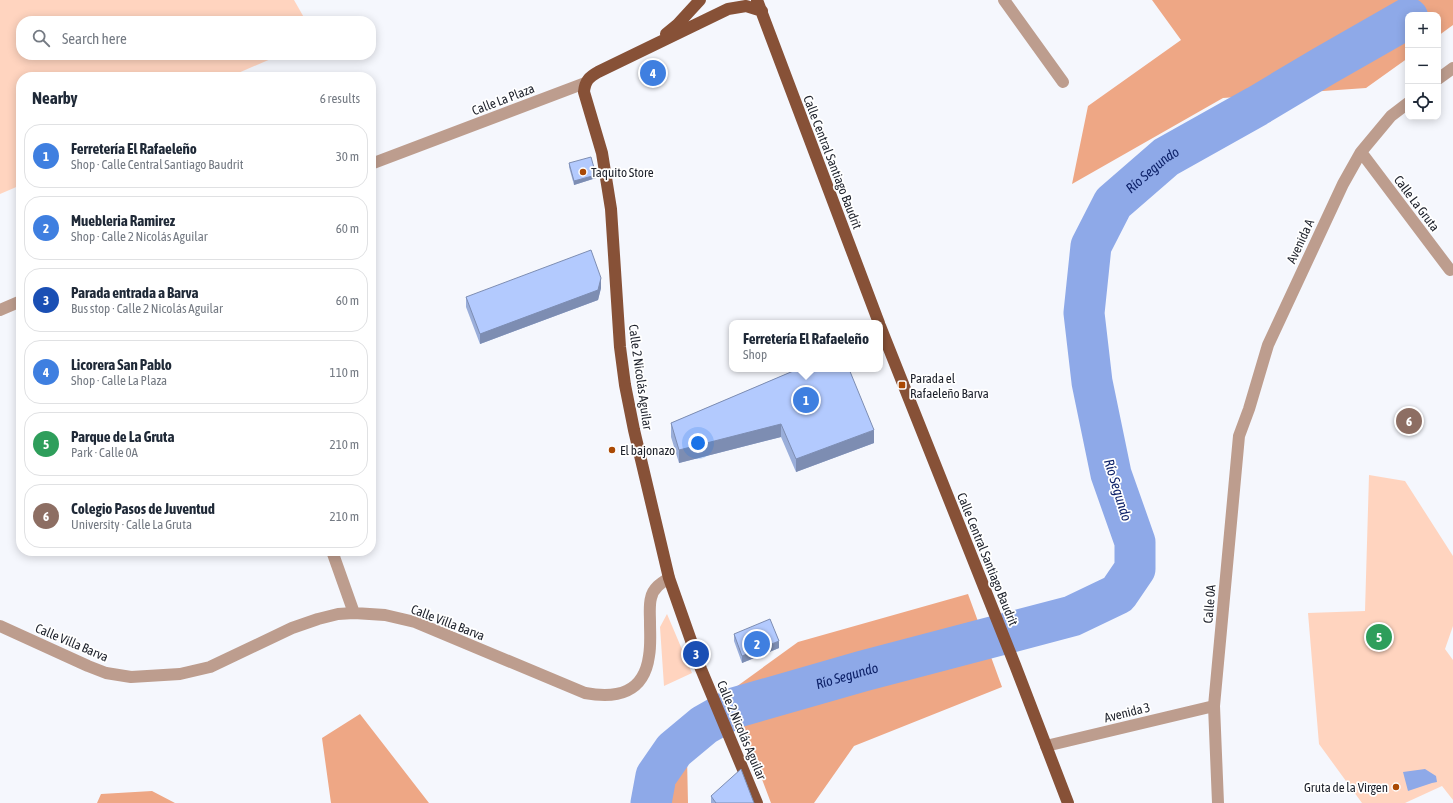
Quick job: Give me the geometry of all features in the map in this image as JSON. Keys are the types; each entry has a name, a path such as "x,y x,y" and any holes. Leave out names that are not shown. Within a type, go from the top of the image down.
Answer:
{"main road":[{"path":"640,52 677,25 700,0"},
{"path":"640,52 728,9 759,5"},
{"name":"Calle Central Santiago Baudrit","path":"759,5 878,320"},
{"name":"Calle La Plaza","path":"585,83 589,77 640,52"},
{"name":"Calle 2 Nicolás Aguilar","path":"585,83 584,92 602,153 611,209 620,347 625,385 634,430 669,578 701,669 757,803"},
{"name":"Calle Central Santiago Baudrit","path":"883,334 995,614 1068,803"}],"street":[{"path":"1004,0 1063,82"},
{"path":"1441,77 1453,68"},
{"name":"Calle La Plaza","path":"376,162 585,83"},
{"name":"Avenida A","path":"1249,409 1268,345 1343,184 1361,152 1392,116 1405,105"},
{"name":"Calle La Gruta","path":"1361,152 1450,270"},
{"path":"0,310 16,303"},
{"name":"Calle 0A","path":"1218,803 1214,706 1238,436 1249,409"},
{"path":"334,556 354,613"},
{"name":"Calle Villa Barva","path":"0,626 106,673 131,677 180,674 210,667 305,623 331,616 354,613 385,615 415,622 586,693 602,696 617,694 631,689 640,681 645,671 649,656 651,597 658,585 669,578"},
{"name":"Avenida 3","path":"1046,746 1214,706"}],"shaded area":[{"path":"0,0 294,0 303,16 16,16 16,60 268,60 241,72 16,72 16,187 0,194"},
{"path":"1152,0 1453,0 1453,25 1441,34 1441,12 1405,12 1405,60 1366,88 1223,98 1072,184 1088,106 1181,40"},
{"path":"1369,475 1405,481 1453,556 1453,626 1445,649 1453,660 1453,800 1442,786 1405,803 1362,803 1319,744 1308,613 1365,611"},
{"path":"968,594 1002,687 854,746 814,803 771,803 729,692 798,642"},
{"path":"667,614 692,673 664,686 660,627"},
{"path":"360,714 429,803 331,803 322,738"},
{"path":"687,757 688,803 662,803"},
{"path":"152,791 175,803 97,803 101,794"}],"water":[{"path":"1425,769 1436,776 1437,782 1408,791 1403,772"}],"building":[{"name":"Taquito Store","path":"591,157 596,175 574,181 569,163"},
{"path":"591,250 601,278 598,290 480,334 466,297"},
{"path":"791,372 850,372 874,430 796,459 781,424 679,450 671,423"},
{"path":"770,619 779,641 742,656 734,634"},
{"path":"741,769 754,803 716,803 711,796"}],"waterway":[{"name":"Río Segundo","path":"651,803 656,776 674,750 704,725 734,708 863,671 1072,616 1118,594 1135,569 1135,542 1111,474 1092,382 1084,313 1091,246 1113,203 1166,157 1405,20"}],"place":[{"name":"Licorera San Pablo","path":"653,73"},
{"name":"Taquito Store","path":"583,172"},
{"name":"Parada el Rafaeleño Barva","path":"902,385"},
{"name":"Ferretería El Rafaeleño","path":"806,400"},
{"name":"Colegio Pasos de Juventud","path":"1409,421"},
{"name":"El bajonazo","path":"612,450"},
{"name":"Parque de La Gruta","path":"1379,637"},
{"name":"Muebleria Ramirez","path":"757,644"},
{"name":"Parada entrada a Barva","path":"696,654"},
{"name":"Gruta de la Virgen","path":"1396,787"}]}
